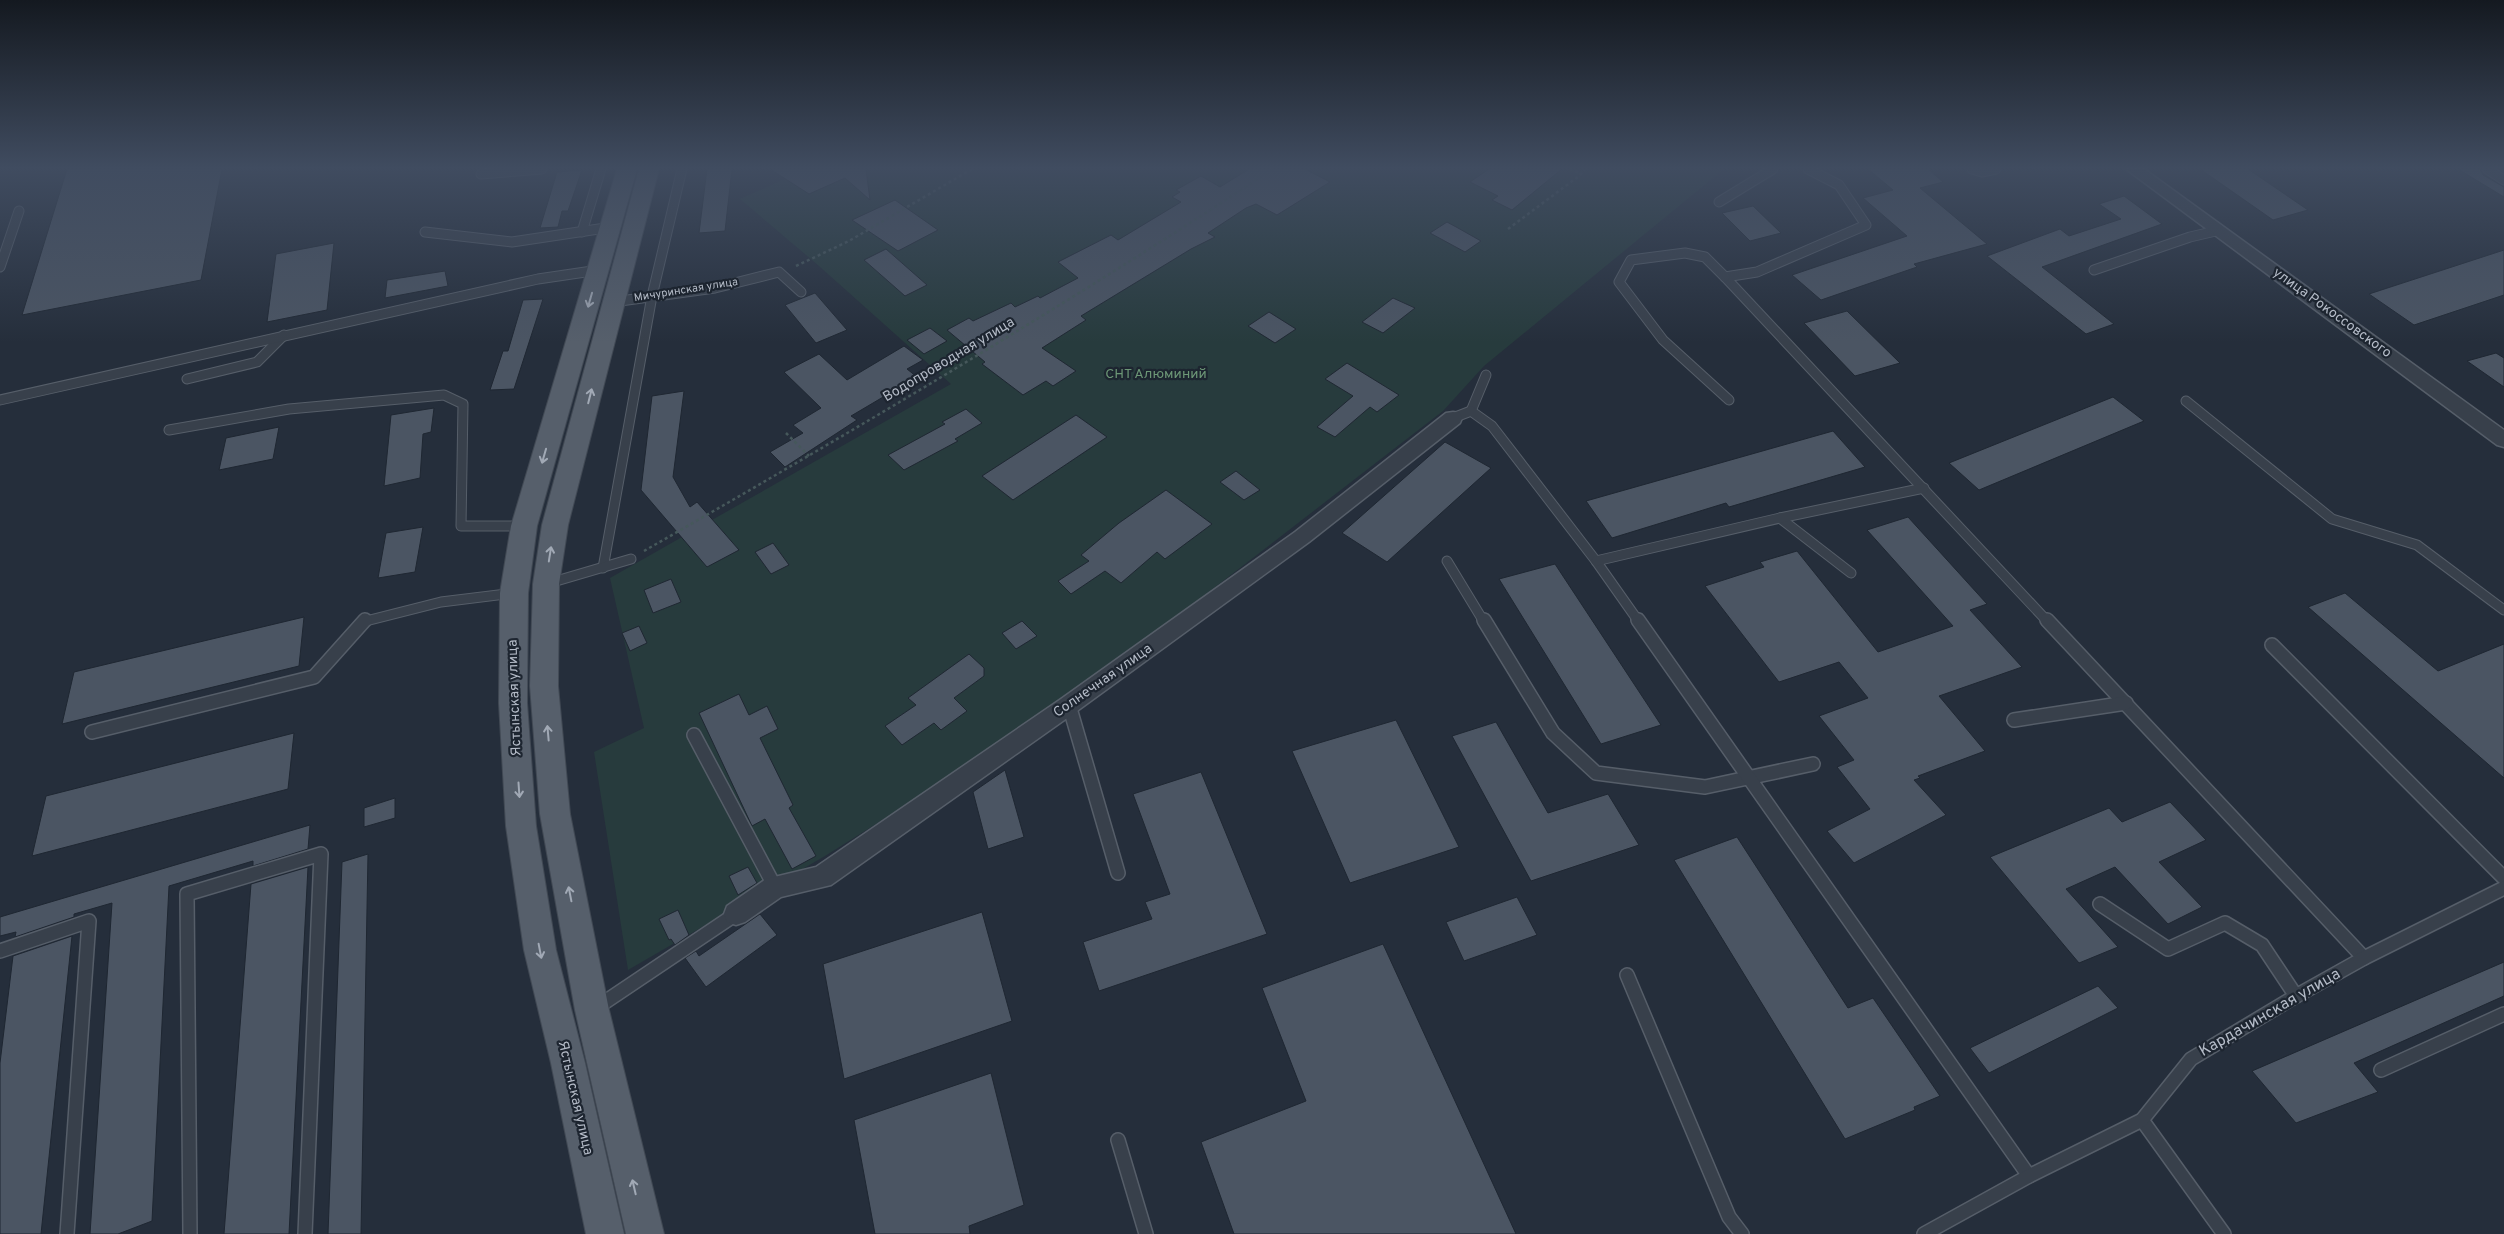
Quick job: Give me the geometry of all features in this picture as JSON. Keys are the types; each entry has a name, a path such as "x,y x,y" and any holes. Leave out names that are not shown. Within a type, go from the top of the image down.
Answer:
{"main road":[{"name":"Ястынская улица","path":"605,1234 568,1063 540,950 521,826 513,703 514,593 524,526 612,227"},
{"name":"Ястынская улица","path":"633,227 555,525 546,584 544,686 555,814 592,1010 645,1234"}],"street":[{"name":"улица Рокоссовского","path":"2215,227 2504,440"},
{"name":"Солнечная улица","path":"736,914 775,887 822,877 1069,705 1302,537 1462,414"}],"lane":[{"path":"0,267 13,227"},
{"path":"582,232 584,227"},
{"path":"425,232 512,242 612,227"},
{"path":"603,568 652,296 668,227"},
{"path":"1725,277 1757,272 1865,227"},
{"path":"2094,270 2190,237 2220,230"},
{"path":"1728,400 1664,340 1619,282 1631,260 1685,253 1705,257 2364,958"},
{"path":"0,400 538,279 599,270"},
{"path":"779,272 801,292"},
{"name":"Мичуринская улица","path":"613,302 715,288 779,272"},
{"path":"187,379 257,362 285,335"},
{"path":"1486,375 1462,414 1492,426 1596,561 1747,779 2029,1176"},
{"path":"169,430 289,409 444,395 463,404 461,526 524,526"},
{"path":"2186,401 2332,519 2417,545 2504,610"},
{"path":"1596,561 1780,518 1924,488"},
{"path":"1780,518 1851,573"},
{"path":"546,584 631,559"},
{"path":"1447,562 1553,733 1596,772 1705,787 1813,764"},
{"path":"92,732 314,677 363,621 441,602 514,593"},
{"path":"2272,645 2504,878"},
{"path":"2014,720 2126,704"},
{"path":"1069,705 1118,873"},
{"path":"694,735 775,887"},
{"path":"187,1233 187,894 321,854 305,1234"},
{"name":"Кардачинская улица","path":"1924,1234 2029,1176 2142,1120 2191,1059 2296,996 2364,958 2504,888"},
{"path":"2100,904 2168,949 2224,923 2262,945 2296,996"},
{"path":"592,1010 736,914"},
{"path":"0,950 89,921 67,1234"},
{"path":"1627,975 1729,1217 1742,1234"},
{"path":"2381,1070 2504,1014"},
{"path":"2142,1120 2224,1234"},
{"path":"1118,1140 1146,1234"}],"path":[{"path":"779,272 849,241 874,227"},
{"name":"Водопроводная улица","path":"631,559 809,456 1141,256 1186,227"},
{"path":"1508,229 1511,227"},
{"path":"786,433 809,456"}],"green space":[{"name":"СНТ Алюминий","path":"773,227 1654,227 1484,366 1443,411 1201,598 1013,738 825,856 628,970 594,752 644,728 610,578 951,384"}],"building":[{"path":"49,227 211,227 201,280 22,315"},
{"path":"540,227 558,227 558,227"},
{"path":"700,227 725,227 725,231 699,233"},
{"path":"862,227 933,227 938,230 898,251"},
{"path":"1140,227 1218,227 1208,233 1215,237 1191,249 1081,316 1086,320 1042,348 1076,371 1053,386 1046,381 1023,395 982,364 985,362 947,330 969,318 973,321 1011,303 1015,307 1038,296 1040,298 1078,278 1058,262 1111,235 1118,240"},
{"path":"1440,227 1455,227 1481,241 1465,252 1430,233"},
{"path":"1736,227 1774,227 1781,233 1750,241"},
{"path":"1896,227 1966,227 1987,244 1914,264 1917,267 1821,300 1792,275 1907,236"},
{"path":"2098,227 2155,227 2042,267 2114,324 2086,334 1987,256 2060,229 2069,236"},
{"path":"334,243 327,310 267,322 276,254"},
{"path":"886,249 927,285 905,296 864,260"},
{"path":"2504,250 2504,295 2414,325 2369,294"},
{"path":"445,271 448,286 385,298 387,280"},
{"path":"815,293 847,330 816,343 785,305"},
{"path":"1393,298 1415,308 1383,333 1362,322"},
{"path":"543,299 514,389 490,390 503,351 508,351 523,300"},
{"path":"1847,311 1900,363 1855,376 1804,323"},
{"path":"1269,312 1296,329 1275,343 1248,326"},
{"path":"930,328 947,341 924,354 907,340"},
{"path":"904,346 923,360 907,369 917,377 851,416 857,420 785,467 770,452 803,433 793,425 821,408 784,372 819,354 847,380"},
{"path":"2496,353 2504,358 2504,387 2467,361"},
{"path":"1347,363 1399,395 1377,412 1370,407 1335,437 1317,427 1353,396 1325,379"},
{"path":"684,391 673,477 690,507 697,502 739,550 707,567 641,490 652,396"},
{"path":"2113,397 2144,421 1979,490 1949,463"},
{"path":"434,408 431,432 423,434 420,478 384,486 391,415"},
{"path":"966,409 982,423 955,439 958,441 904,470 888,455 945,424 942,422"},
{"path":"1076,415 1107,437 1013,500 982,476"},
{"path":"279,427 273,459 219,470 226,438"},
{"path":"1833,431 1865,467 1729,507 1726,503 1612,538 1586,501"},
{"path":"1445,442 1491,468 1387,562 1342,533"},
{"path":"1236,471 1260,490 1244,500 1220,482"},
{"path":"1166,490 1212,524 1165,559 1157,552 1121,583 1105,571 1071,594 1058,581 1089,561 1081,555 1119,523"},
{"path":"1908,517 1987,604 1970,610 2022,667 1939,696 1985,751 1918,776 1920,778 1914,780 1946,815 1854,863 1827,831 1870,809 1837,767 1854,760 1819,716 1868,698 1839,662 1779,682 1705,586 1764,567 1760,562 1797,551 1878,652 1953,626 1867,530"},
{"path":"423,527 415,572 378,578 386,533"},
{"path":"773,543 789,565 771,574 755,552"},
{"path":"1555,564 1661,725 1601,744 1499,579"},
{"path":"671,579 681,602 653,613 644,590"},
{"path":"2345,593 2438,671 2504,644 2504,778 2308,607"},
{"path":"304,617 299,666 62,724 74,672"},
{"path":"1022,621 1037,636 1016,649 1002,633"},
{"path":"639,626 647,643 630,651 622,633"},
{"path":"969,654 984,668 984,676 954,698 967,711 941,730 934,723 902,745 885,726 916,705 908,698"},
{"path":"739,694 749,715 767,706 778,729 760,738 793,805 789,808 816,856 792,869 765,819 752,826 699,713"},
{"path":"1396,720 1459,847 1350,883 1292,751"},
{"path":"1496,722 1548,813 1608,794 1639,845 1531,881 1452,736"},
{"path":"294,733 288,789 32,856 46,796"},
{"path":"1005,770 1024,837 988,849 973,792"},
{"path":"1201,772 1267,934 1099,991 1083,942 1152,919 1145,902 1170,894 1133,794"},
{"path":"395,798 395,818 364,827 364,808"},
{"path":"2170,802 2206,840 2159,862 2202,907 2168,924 2115,867 2066,889 2118,947 2079,963 1990,857 2109,808 2122,822"},
{"path":"310,825 308,849 253,866 253,861 169,886 152,1221 118,1234 90,1234 112,903 74,914 74,917 15,937 16,932 0,936 0,917"},
{"path":"1737,837 1848,1008 1873,998 1940,1096 1914,1107 1915,1110 1845,1139 1674,860"},
{"path":"368,854 361,1234 328,1234 342,862"},
{"path":"308,867 289,1234 224,1234 251,884"},
{"path":"748,867 757,883 738,895 729,876"},
{"path":"1517,897 1537,935 1464,961 1446,922"},
{"path":"678,910 689,935 675,945 671,939 669,940 659,919"},
{"path":"982,912 1012,1021 844,1079 823,964"},
{"path":"760,914 777,935 706,987 685,958 696,951 699,956"},
{"path":"72,936 41,1234 0,1234 0,1063 13,956"},
{"path":"1383,944 1516,1234 1234,1234 1201,1142 1306,1101 1262,988"},
{"path":"2504,962 2504,996 2354,1063 2378,1092 2296,1123 2252,1071"},
{"path":"2098,986 2118,1008 1989,1073 1970,1048"},
{"path":"991,1073 1024,1205 969,1226 970,1234 875,1234 854,1120"}]}
